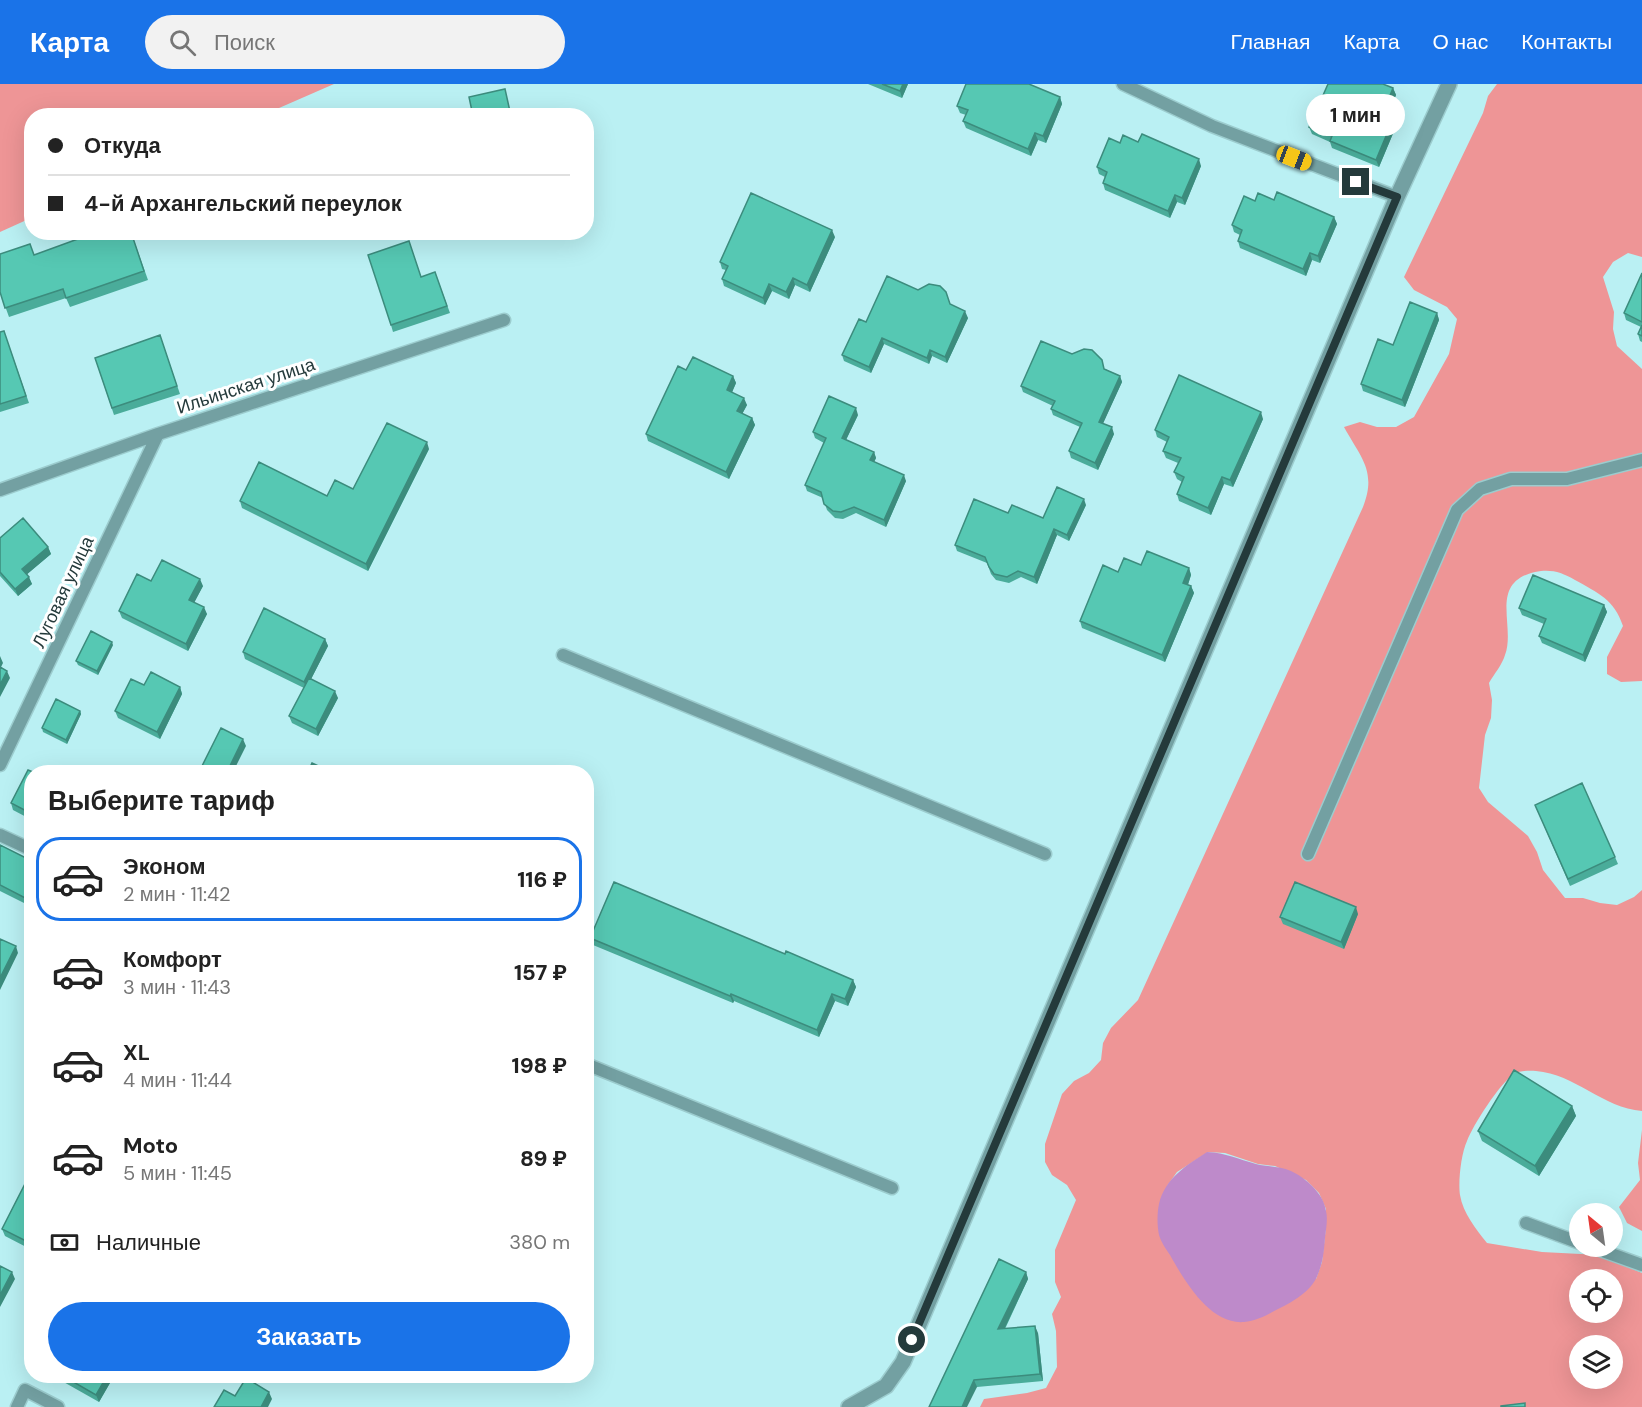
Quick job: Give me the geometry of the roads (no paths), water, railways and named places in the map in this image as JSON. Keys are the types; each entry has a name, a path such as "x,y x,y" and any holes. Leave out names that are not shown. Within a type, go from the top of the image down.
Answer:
{"street":[{"path":"849,1407 886,1386 903,1362 1397,197 1449,84"}],"lane":[{"path":"1123,84 1212,126 1397,197"},
{"name":"Ильинская улица","path":"0,490 158,434 504,320"},
{"name":"Луговая улица","path":"0,765 158,434"},
{"path":"1308,855 1457,510 1480,489 1511,479 1567,478 1642,460"},
{"path":"563,655 1045,854"},
{"path":"0,835 24,846"},
{"path":"594,1067 892,1188"},
{"path":"1526,1223 1569,1239"},
{"path":"1620,1257 1642,1265"},
{"path":"17,1407 25,1390 58,1407"}]}
